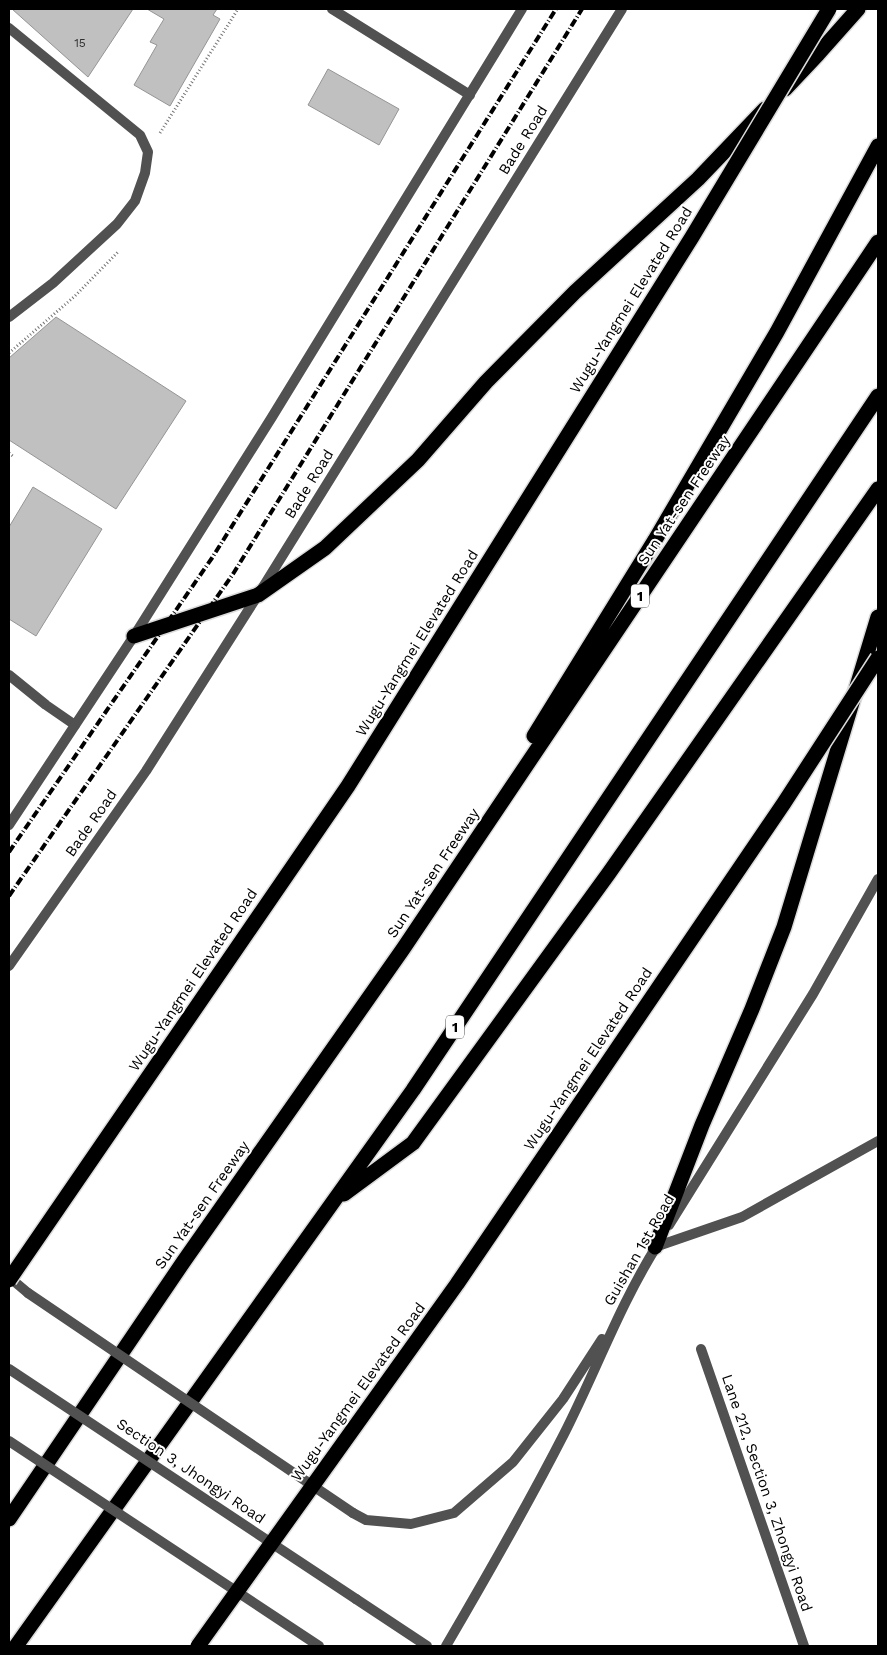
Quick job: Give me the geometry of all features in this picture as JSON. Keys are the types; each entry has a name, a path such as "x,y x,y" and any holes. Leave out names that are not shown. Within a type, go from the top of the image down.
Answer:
{"highway":[{"name":"Wugu-Yangmei Elevated Road","path":"9,1278 348,786 692,238 829,9"},
{"path":"134,636 258,595 325,548 418,460 486,382 575,292 698,179 818,54 858,9"},
{"path":"402,949 655,540 777,332 878,146"},
{"name":"Sun Yat-sen Freeway","path":"9,1518 184,1260 402,949 878,242"},
{"name":"1","path":"16,1646 413,1090 878,396"},
{"path":"333,1202 413,1143 609,873 878,490"},
{"path":"655,1247 702,1125 752,1009 784,927 878,616"},
{"name":"Wugu-Yangmei Elevated Road","path":"198,1646 457,1284 784,803 878,658"}],"street":[{"path":"332,9 470,95"},
{"path":"9,825 134,636 522,9"},
{"name":"Bade Road","path":"9,966 146,771 258,595 622,9"},
{"path":"9,28 140,135 148,152 145,173 135,201 117,224 53,283 9,317"},
{"path":"9,675 46,705 76,725"},
{"name":"Guishan 1st Road","path":"446,1646 519,1520 565,1432 622,1308 655,1247 813,994 878,879"},
{"path":"655,1247 742,1217 878,1141"},
{"path":"9,1278 28,1293 353,1513 366,1520 411,1524 454,1512 513,1462 563,1399 622,1308"},
{"name":"Lane 212, Section 3, Zhongyi Road","path":"701,1349 804,1646"},
{"name":"Section 3, Jhongyi Road","path":"9,1369 427,1646"},
{"path":"9,1442 320,1646"}],"path":[{"path":"148,152 238,9"},
{"path":"9,353 75,296 124,246"},
{"path":"9,453 14,456"}],"building":[{"path":"12,9 133,9 88,77"},
{"path":"147,9 217,9 213,15 220,19 170,106 134,85 157,45 150,42 164,19"},
{"path":"328,69 399,109 379,145 308,105"},
{"path":"56,317 186,401 116,509 9,440 9,358"},
{"path":"33,487 102,529 36,636 9,619 9,527"}],"railway":[{"path":"9,852 212,558 556,9"},
{"path":"9,896 233,574 582,9"}]}
